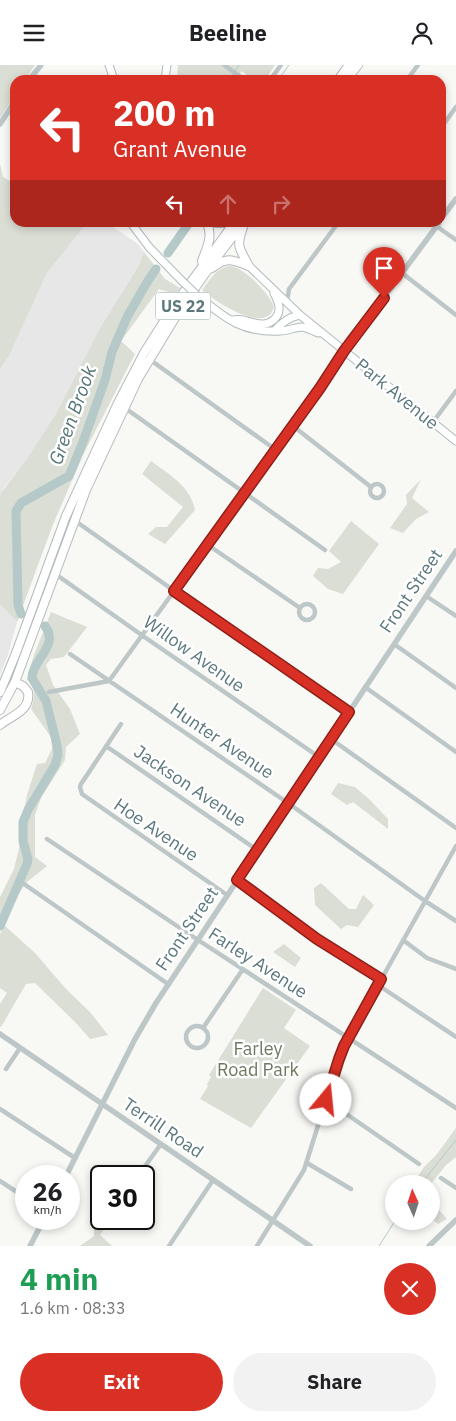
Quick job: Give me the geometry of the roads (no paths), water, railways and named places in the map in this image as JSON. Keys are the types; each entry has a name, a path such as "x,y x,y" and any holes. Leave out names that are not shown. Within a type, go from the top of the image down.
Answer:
{"highway":[{"path":"350,75 358,65"},
{"path":"209,227 210,239 202,259 203,271 225,260 236,261 249,266"},
{"name":"US 22","path":"0,710 15,681 86,489 124,407 149,359 231,227"},
{"name":"US 22","path":"0,691 13,661 66,516 118,403 144,353 175,304 241,227"},
{"path":"243,227 239,251 249,266"},
{"path":"0,725 22,711 28,703 28,692 15,681"}],"main road":[{"path":"134,227 153,251 182,281 199,297 230,320 255,330 281,331 303,327 325,335"},
{"name":"Park Avenue","path":"249,266 300,315 456,441"},
{"path":"230,320 242,319 260,324 272,321 278,314 279,308 271,288"},
{"path":"274,331 289,318 300,315"},
{"path":"287,329 296,323 300,315"}],"street":[{"path":"33,75 41,65"},
{"path":"225,66 238,75"},
{"path":"446,121 456,107"},
{"path":"0,124 10,109"},
{"path":"446,212 456,199"},
{"path":"287,303 289,289 335,227"},
{"path":"49,691 110,681 434,227"},
{"path":"440,227 456,240"},
{"path":"402,273 456,315"},
{"path":"271,288 282,292 289,289"},
{"path":"149,359 276,450"},
{"path":"433,422 456,391"},
{"path":"124,407 325,550"},
{"path":"293,426 371,487"},
{"path":"74,520 349,712"},
{"path":"208,545 300,608"},
{"name":"Front Street","path":"72,1165 145,1020 456,551"},
{"name":"Willow Avenue","path":"54,573 319,757"},
{"path":"426,596 456,616"},
{"path":"394,644 456,688"},
{"name":"Hunter Avenue","path":"70,654 456,921"},
{"path":"365,687 456,752"},
{"path":"106,746 121,724"},
{"path":"331,739 456,828"},
{"name":"Hoe Avenue","path":"106,746 80,787 84,797 227,895"},
{"name":"Jackson Avenue","path":"106,746 258,850"},
{"name":"Farley Avenue","path":"47,839 456,1108"},
{"path":"257,1246 307,1163 339,1059 348,1038 456,846"},
{"path":"237,880 317,939 381,979"},
{"path":"24,884 168,984"},
{"path":"403,940 427,958 456,969"},
{"path":"203,1028 243,969"},
{"path":"378,985 456,1037"},
{"path":"197,1026 203,1028 208,1033 206,1044 200,1048 188,1043 187,1033 197,1026"},
{"name":"Terrill Road","path":"0,1034 310,1246"},
{"path":"6,1069 20,1048"},
{"path":"326,1100 419,1164"},
{"path":"0,1109 75,1158"},
{"path":"146,1165 161,1144"},
{"path":"307,1163 351,1189"},
{"path":"441,1178 456,1188"},
{"path":"169,1246 213,1180"},
{"path":"0,1181 15,1191"},
{"path":"431,1246 455,1223"},
{"path":"30,1246 38,1230"}],"waterway":[{"name":"Green Brook","path":"235,71 239,65"},
{"path":"282,75 289,65"},
{"name":"Green Brook","path":"168,253 186,227"},
{"name":"Green Brook","path":"21,614 18,605 16,511 21,503 69,476 105,380 112,352 127,317 156,269"},
{"name":"Green Brook","path":"0,926 27,864 28,859 23,841 23,822 28,810 55,765 58,755 46,701 32,678 33,671 49,640 49,633 45,626"},
{"path":"428,1175 456,1140"},
{"path":"379,1246 389,1230"}],"park label":[{"name":"Farley Road Park","path":"258,1060"}]}
